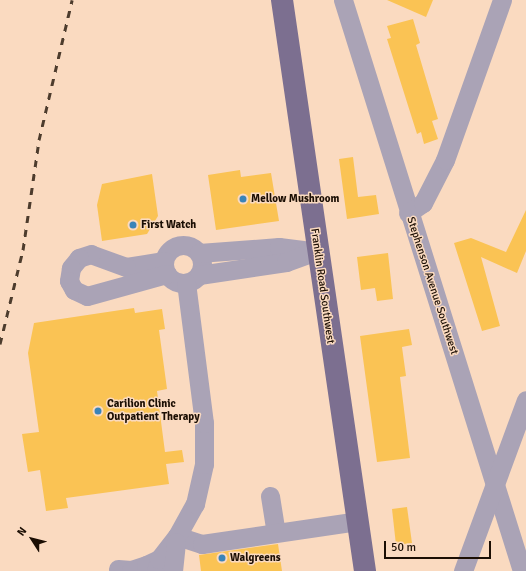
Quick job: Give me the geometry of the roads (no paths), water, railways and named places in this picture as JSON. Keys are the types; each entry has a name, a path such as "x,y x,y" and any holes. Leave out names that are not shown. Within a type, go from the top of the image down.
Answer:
{"main road":[{"name":"Franklin Road Southwest","path":"282,0 317,251 365,571"}],"street":[{"name":"Stephenson Avenue Southwest","path":"343,0 408,213 522,571"},
{"path":"408,213 423,203 445,160 502,0"},
{"path":"168,558 195,504 204,464 204,423 192,279 202,268 200,253 194,248 179,245 167,254 166,268 179,282 192,279 286,262 317,251"},
{"path":"200,253 279,247 317,251"},
{"path":"463,571 526,400"},
{"path":"270,496 276,532"},
{"path":"120,570 131,570 168,558 202,544 358,521"}],"railway":[{"path":"0,344 23,250 39,140 72,0"}],"place":[{"name":"Mellow Mushroom","path":"243,199"},
{"name":"First Watch","path":"133,225"},
{"name":"Carilion Clinic Outpatient Therapy","path":"98,411"},
{"name":"Walgreens","path":"222,558"}]}
